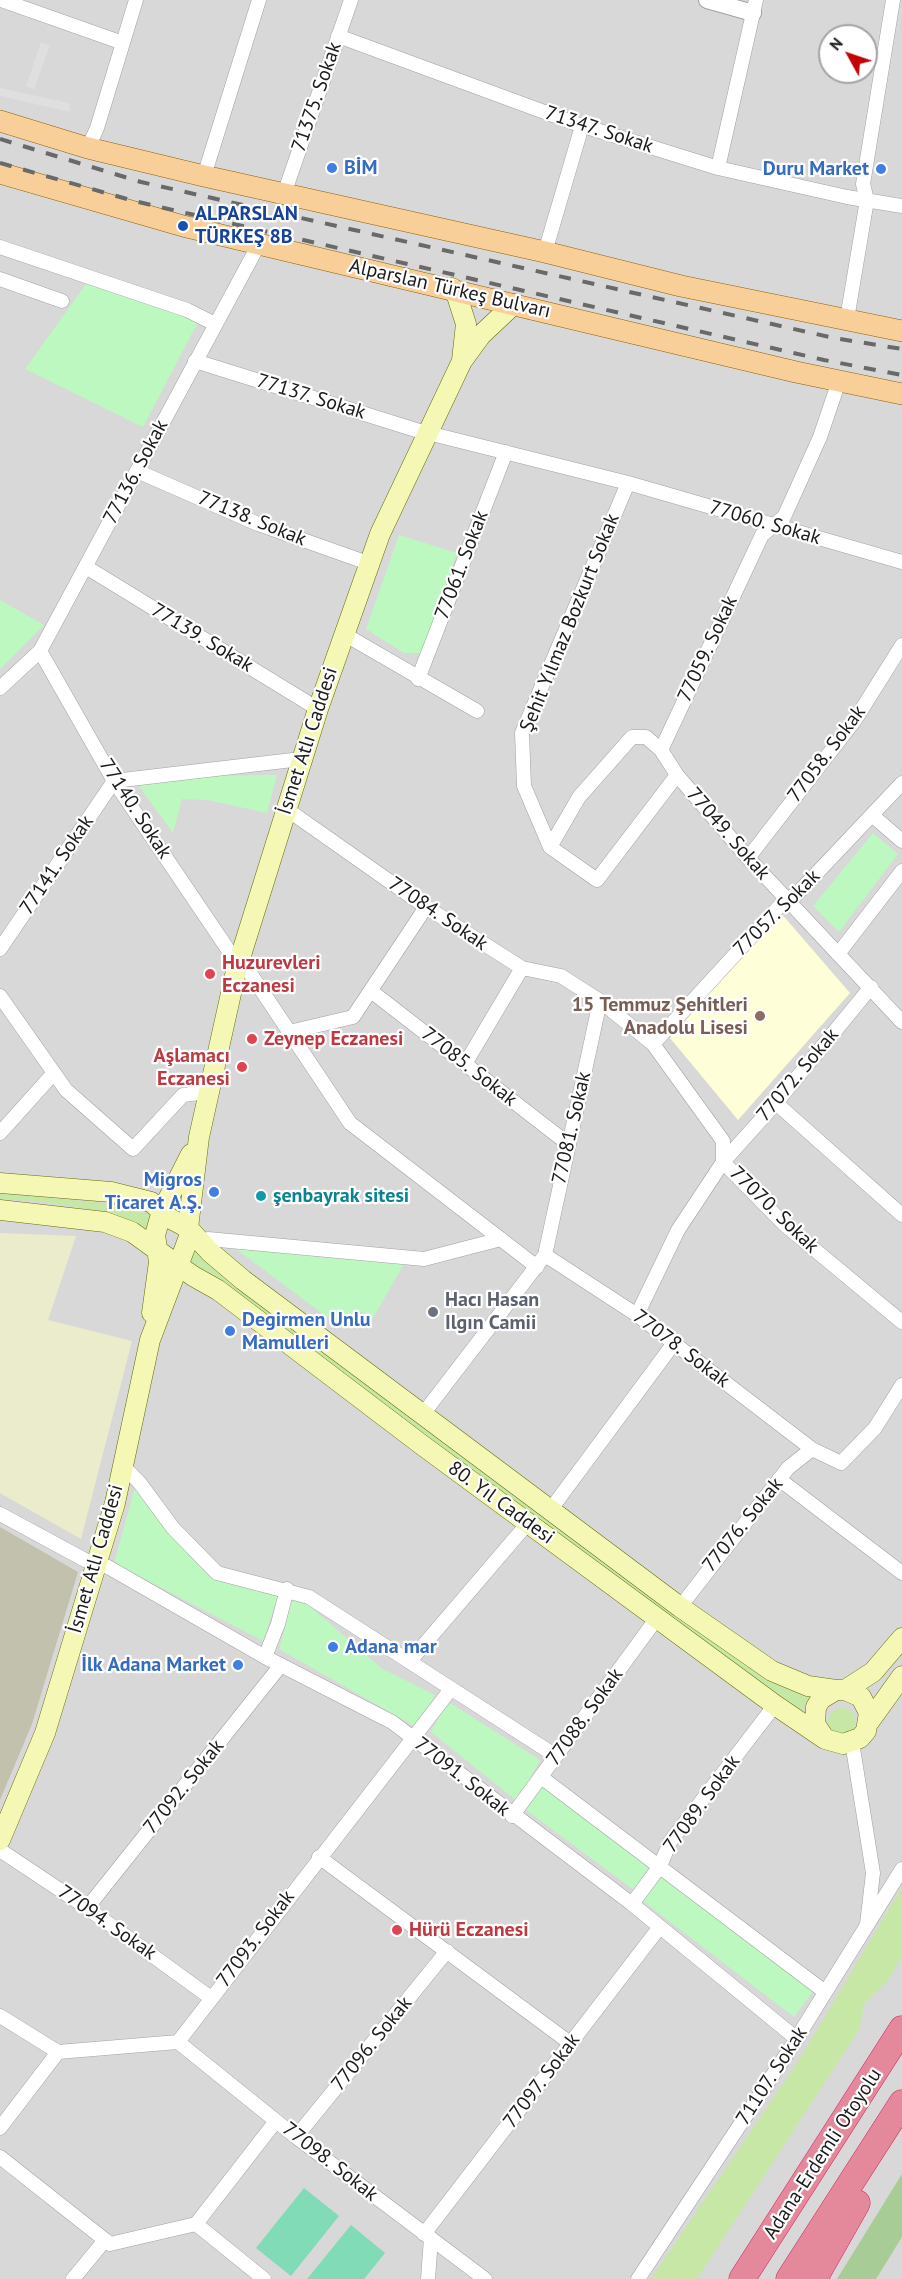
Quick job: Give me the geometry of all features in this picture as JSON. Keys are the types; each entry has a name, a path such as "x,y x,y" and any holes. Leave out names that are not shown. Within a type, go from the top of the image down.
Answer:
{"highway":[{"name":"Adana-Erdemli Otoyolu","path":"742,2279 902,2029"},
{"name":"Adana-Erdemli Otoyolu","path":"789,2279 902,2103"},
{"path":"814,2279 902,2118"},
{"path":"723,2279 809,2177"}],"main road":[{"path":"0,121 88,148 204,176 545,252 681,286 902,330"},
{"name":"Alparslan Türkeş Bulvarı","path":"0,173 183,226 902,394"},
{"path":"452,288 466,324 462,361"},
{"path":"462,361 482,334 514,304"},
{"name":"İsmet Atlı Caddesi","path":"150,1340 189,1237 188,1228 199,1137 207,1092 239,960 285,808 368,563 462,361"},
{"name":"İsmet Atlı Caddesi","path":"0,1840 45,1733 96,1564 123,1466 150,1340 153,1297 159,1262 155,1234 162,1211 199,1137"},
{"path":"0,1183 111,1192 152,1202 162,1211"},
{"path":"0,1210 105,1222 132,1232 158,1250"},
{"name":"80. Yıl Caddesi","path":"162,1211 188,1228 202,1245 243,1280 680,1607 772,1671 808,1686 841,1690"},
{"name":"80. Yıl Caddesi","path":"158,1250 218,1290 528,1523 775,1705 825,1739"},
{"path":"902,1638 873,1672 821,1699 816,1707 815,1724 825,1739 834,1743 852,1743 860,1738 902,1676"},
{"path":"841,1690 861,1697 866,1704 869,1722"}],"street":[{"path":"1,0 123,43"},
{"path":"88,148 97,128 136,0"},
{"path":"204,176 259,0"},
{"name":"71375. Sokak","path":"284,194 351,0"},
{"path":"707,0 755,6 718,168"},
{"path":"847,319 867,200 863,184 893,0"},
{"name":"71347. Sokak","path":"338,36 582,126 718,168 902,206"},
{"path":"545,252 582,126"},
{"name":"77136. Sokak","path":"0,688 40,651 259,244"},
{"path":"0,247 187,310 215,324"},
{"path":"0,279 62,301"},
{"name":"77137. Sokak","path":"195,361 427,433 506,452"},
{"name":"77059. Sokak","path":"661,750 762,535 784,517 820,437 839,381"},
{"name":"77060. Sokak","path":"506,452 628,483 902,562"},
{"name":"77061. Sokak","path":"417,679 506,452"},
{"name":"77138. Sokak","path":"137,471 258,524 368,563"},
{"name":"Şehit Yılmaz Bozkurt Sokak","path":"550,847 524,786 522,733 628,483"},
{"name":"77139. Sokak","path":"86,567 318,709"},
{"path":"344,634 417,679 477,711"},
{"name":"77058. Sokak","path":"747,858 855,720 902,645"},
{"name":"77140. Sokak","path":"40,651 114,781 248,970 289,1032"},
{"path":"633,737 646,737 661,750 677,775 597,880 550,847 579,797 633,737"},
{"path":"114,781 301,759"},
{"name":"77049. Sokak","path":"677,775 747,858 902,1022"},
{"name":"77141. Sokak","path":"0,949 114,781"},
{"name":"77057. Sokak","path":"653,1044 786,899 797,894 902,783"},
{"name":"77084. Sokak","path":"285,808 426,907 522,968 561,976 600,1001"},
{"path":"873,816 902,841"},
{"path":"838,954 902,871"},
{"path":"289,1032 353,1017 426,907"},
{"path":"465,1064 522,968"},
{"name":"77072. Sokak","path":"638,1315 678,1230 723,1162 776,1103 871,987"},
{"name":"77085. Sokak","path":"371,991 567,1143"},
{"path":"0,996 66,1090 133,1149 183,1095 207,1092"},
{"name":"77070. Sokak","path":"600,1001 653,1044 723,1141 723,1162 785,1225 902,1322"},
{"name":"77081. Sokak","path":"541,1261 600,1001"},
{"name":"77078. Sokak","path":"289,1032 350,1123 501,1239 638,1315 812,1449 841,1463 875,1428 902,1385"},
{"path":"0,1133 53,1074"},
{"path":"776,1103 902,1215"},
{"path":"202,1245 208,1239 424,1259 501,1239"},
{"path":"423,1414 541,1261"},
{"path":"551,1509 674,1343"},
{"name":"77076. Sokak","path":"680,1607 788,1468 812,1449"},
{"path":"123,1466 139,1482 172,1528 217,1573 287,1589 309,1597 555,1756"},
{"path":"779,1479 902,1573"},
{"name":"77091. Sokak","path":"0,1514 96,1564 108,1567 265,1657 392,1722 512,1816 632,1904 796,2039"},
{"path":"410,1661 528,1523"},
{"path":"265,1657 278,1624 287,1589"},
{"name":"77088. Sokak","path":"512,1816 657,1618"},
{"name":"77092. Sokak","path":"87,1908 281,1665"},
{"name":"77093. Sokak","path":"178,2042 451,1689"},
{"name":"77089. Sokak","path":"632,1904 660,1866 670,1842 775,1705"},
{"path":"852,1743 873,1873 866,1929"},
{"path":"541,1777 825,1992"},
{"name":"77094. Sokak","path":"0,1850 87,1908 212,1998"},
{"path":"319,1857 570,2043"},
{"name":"71107. Sokak","path":"638,2279 796,2039 902,1869"},
{"name":"77097. Sokak","path":"427,2236 570,2043 659,1928"},
{"name":"77096. Sokak","path":"296,2137 447,1951"},
{"path":"0,2016 58,2052 178,2042"},
{"name":"77098. Sokak","path":"178,2042 296,2137 485,2279"},
{"path":"0,2128 58,2052"},
{"path":"0,2157 110,2244 196,2224 276,2121"},
{"path":"196,2224 259,2278"},
{"path":"427,2236 429,2279"},
{"path":"73,2279 105,2240"}],"shaded area":[{"path":"0,0 902,0 902,2279 0,2279"},
{"path":"41,42 50,45 34,89 26,86"},
{"path":"0,88 69,103 70,112 0,96"},
{"name":"15 Temmuz Şehitleri Anadolu Lisesi","path":"780,912 850,993 738,1120 670,1038"},
{"path":"0,1233 76,1236 48,1320 132,1341 81,1539 0,1493"},
{"path":"0,1527 78,1572 32,1724 0,1800"}],"green space":[{"path":"91,277 199,320 143,427 25,369"},
{"path":"399,535 457,553 423,653 404,653 366,629"},
{"path":"0,600 44,625 0,669"},
{"path":"277,775 267,813 208,800 182,799 173,833 138,785 144,777"},
{"path":"873,833 898,854 839,932 813,906"},
{"path":"0,1192 110,1204 152,1215 147,1231 105,1212 37,1201 0,1199"},
{"path":"232,1246 405,1262 373,1318 360,1311 346,1318 339,1326"},
{"path":"195,1248 731,1655 768,1678 811,1696 801,1713 188,1266"},
{"path":"135,1487 212,1576 278,1595 263,1641 114,1563"},
{"path":"293,1597 305,1602 381,1668 435,1695 416,1727 279,1649"},
{"path":"447,1701 540,1760 518,1802 431,1732"},
{"path":"842,1708 852,1712 856,1722 852,1732 842,1736 832,1732 828,1722 832,1712"},
{"path":"544,1785 650,1865 634,1890 526,1810"},
{"path":"663,1874 814,1990 794,2017 643,1901"},
{"path":"902,1887 902,1957 887,1982 865,2002 859,2030 697,2279 651,2279 801,2057"},
{"path":"902,2174 902,2237 876,2279 837,2279"},
{"path":"304,2188 339,2216 291,2276 256,2248"},
{"path":"351,2225 385,2253 364,2279 307,2279"}],"railway":[{"path":"0,139 141,182 834,338 902,349"},
{"path":"0,163 134,201 824,360 902,375"}],"place":[{"name":"BİM","path":"332,168"},
{"name":"Duru Market","path":"881,169"},
{"name":"ALPARSLAN TÜRKEŞ 8B","path":"183,226"},
{"name":"Huzurevleri Eczanesi","path":"210,974"},
{"name":"15 Temmuz Şehitleri Anadolu Lisesi","path":"760,1016"},
{"name":"Zeynep Eczanesi","path":"252,1039"},
{"name":"Aşlamacı Eczanesi","path":"242,1067"},
{"name":"Migros Ticaret A.Ş.","path":"214,1192"},
{"name":"şenbayrak sitesi","path":"261,1196"},
{"name":"Hacı Hasan Ilgın Camii","path":"433,1312"},
{"name":"Degirmen Unlu Mamulleri","path":"230,1331"},
{"name":"Adana mar","path":"333,1647"},
{"name":"İlk Adana Market","path":"238,1665"},
{"name":"Hürü Eczanesi","path":"397,1930"}]}
